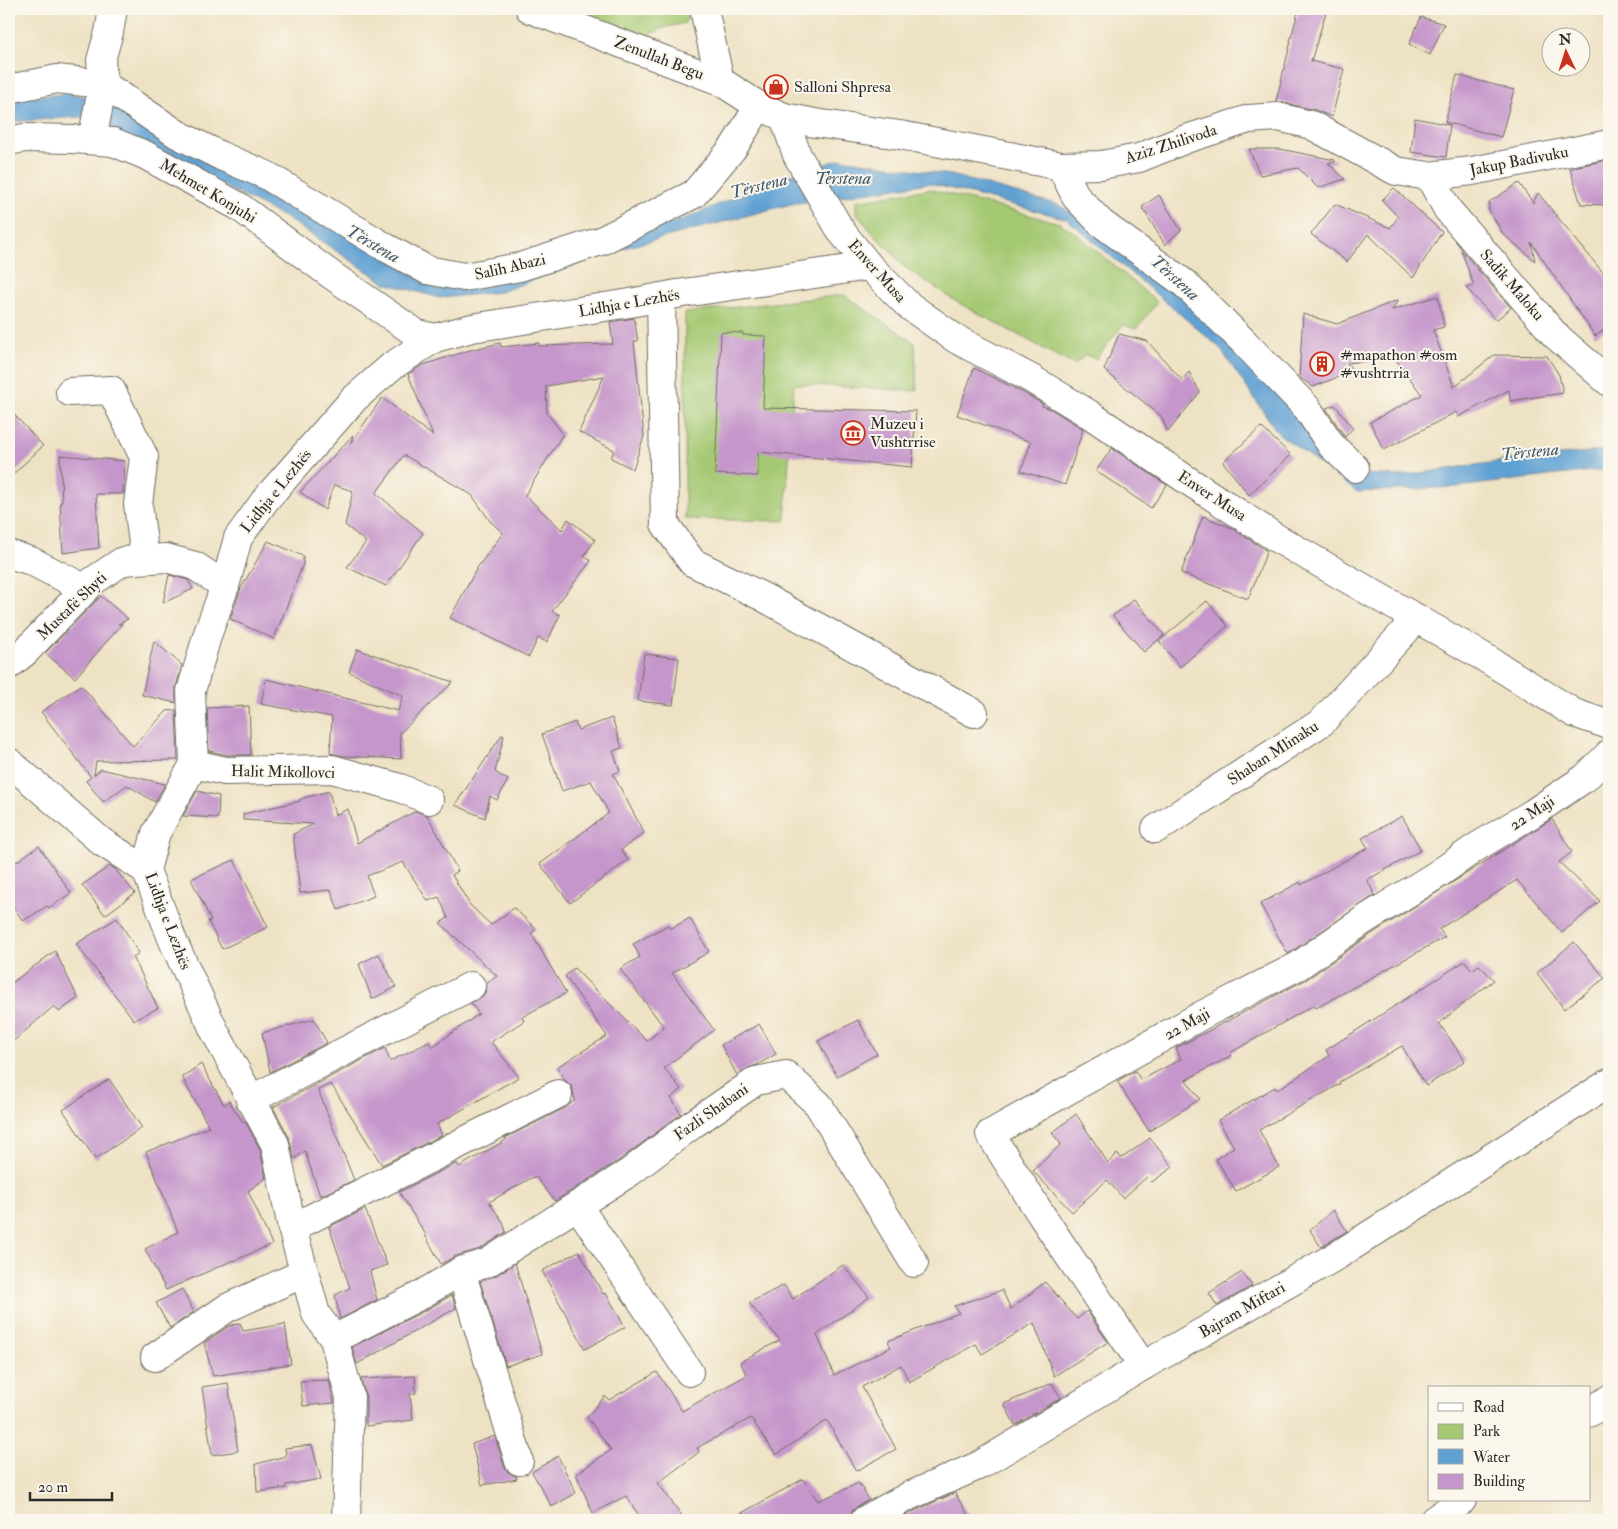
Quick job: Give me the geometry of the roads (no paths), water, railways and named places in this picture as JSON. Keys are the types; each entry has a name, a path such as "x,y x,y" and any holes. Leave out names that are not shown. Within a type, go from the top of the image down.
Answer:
{"street":[{"path":"92,140 103,84 101,60 113,9"},
{"name":"Zenullah Begu","path":"530,9 720,80 759,106 784,117"},
{"path":"704,9 720,80"},
{"path":"9,89 57,79 103,84"},
{"name":"Salih Abazi","path":"103,84 177,134 221,156 266,175 410,261 427,270 464,277 520,267 601,241 694,194 733,148 759,106"},
{"name":"Enver Musa","path":"784,117 797,154 841,231 869,266 908,306 956,339 1030,378 1089,414 1278,539 1482,656 1574,713 1609,726"},
{"name":"Aziz Zhilivoda","path":"784,117 900,135 1061,166 1102,165 1139,158 1186,139 1249,119 1278,117 1311,125 1396,171 1429,176"},
{"name":"Mehmet Konjuhi","path":"9,141 24,138 113,142 145,154 238,206 330,274 417,334 435,338"},
{"name":"Jakup Badivuku","path":"1429,176 1472,171 1609,144"},
{"path":"1061,166 1076,197 1101,223 1184,283 1243,341 1306,408 1331,445 1355,468"},
{"name":"Sadik Maloku","path":"1429,176 1448,210 1554,335 1609,382"},
{"name":"Lidhja e Lezhës","path":"346,1520 350,1397 334,1339 316,1314 292,1228 275,1144 215,1032 173,941 146,870 156,833 194,764 191,691 208,633 225,586 238,538 266,499 354,399 392,366 435,338 472,328 630,304 660,297 869,266"},
{"path":"660,297 665,524 692,562 763,597 974,713"},
{"path":"70,392 111,390 144,457 138,504 145,560"},
{"path":"9,554 31,561 86,589"},
{"name":"Mustafë Shyti","path":"9,665 25,652 93,581 123,561 166,558 195,566 225,586"},
{"name":"Shaban Mlinaku","path":"1156,829 1322,722 1417,618"},
{"name":"22 Maji","path":"1143,1366 1040,1213 990,1134 1204,1014 1298,966 1364,920 1563,793 1585,778 1609,754"},
{"path":"9,762 102,842 146,870"},
{"name":"Halit Mikollovci","path":"194,764 225,772 332,769 400,788 429,800"},
{"path":"250,1100 471,986"},
{"name":"Fazli Shabani","path":"334,1339 417,1298 461,1271 487,1263 630,1172 693,1124 756,1081 786,1075 818,1104 914,1263"},
{"name":"Bajram Miftari","path":"865,1520 908,1496 980,1465 1143,1366 1338,1255 1609,1083"},
{"path":"292,1228 558,1094"},
{"path":"578,1206 689,1372"},
{"path":"461,1271 519,1461"},
{"path":"155,1357 227,1308 304,1273"},
{"path":"1590,1412 1609,1399"},
{"path":"1434,1520 1459,1502"}],"water":[{"name":"Terstena","path":"69,93 112,103 270,183 424,281 443,287 524,276 689,217 777,179 841,159 951,175 1059,205 1126,246 1221,324 1349,473 1399,476 1510,460 1609,450 1609,469 1456,487 1357,492 1278,433 1219,347 1067,219 929,183 791,204 620,249 500,292 440,298 385,283 288,219 169,158 80,117 9,122 9,100"}],"place":[{"name":"Salloni Shpresa","path":"776,87"},
{"name":"#mapathon #osm #vushtrria","path":"1322,364"},
{"name":"Muzeu i Vushtrrise","path":"853,433"}],"water label":[{"name":"Tërstena","path":"759,186"},
{"name":"Tërstena","path":"373,244"},
{"name":"Tërstena","path":"1175,278"},
{"name":"Tërstena","path":"1530,452"}]}
